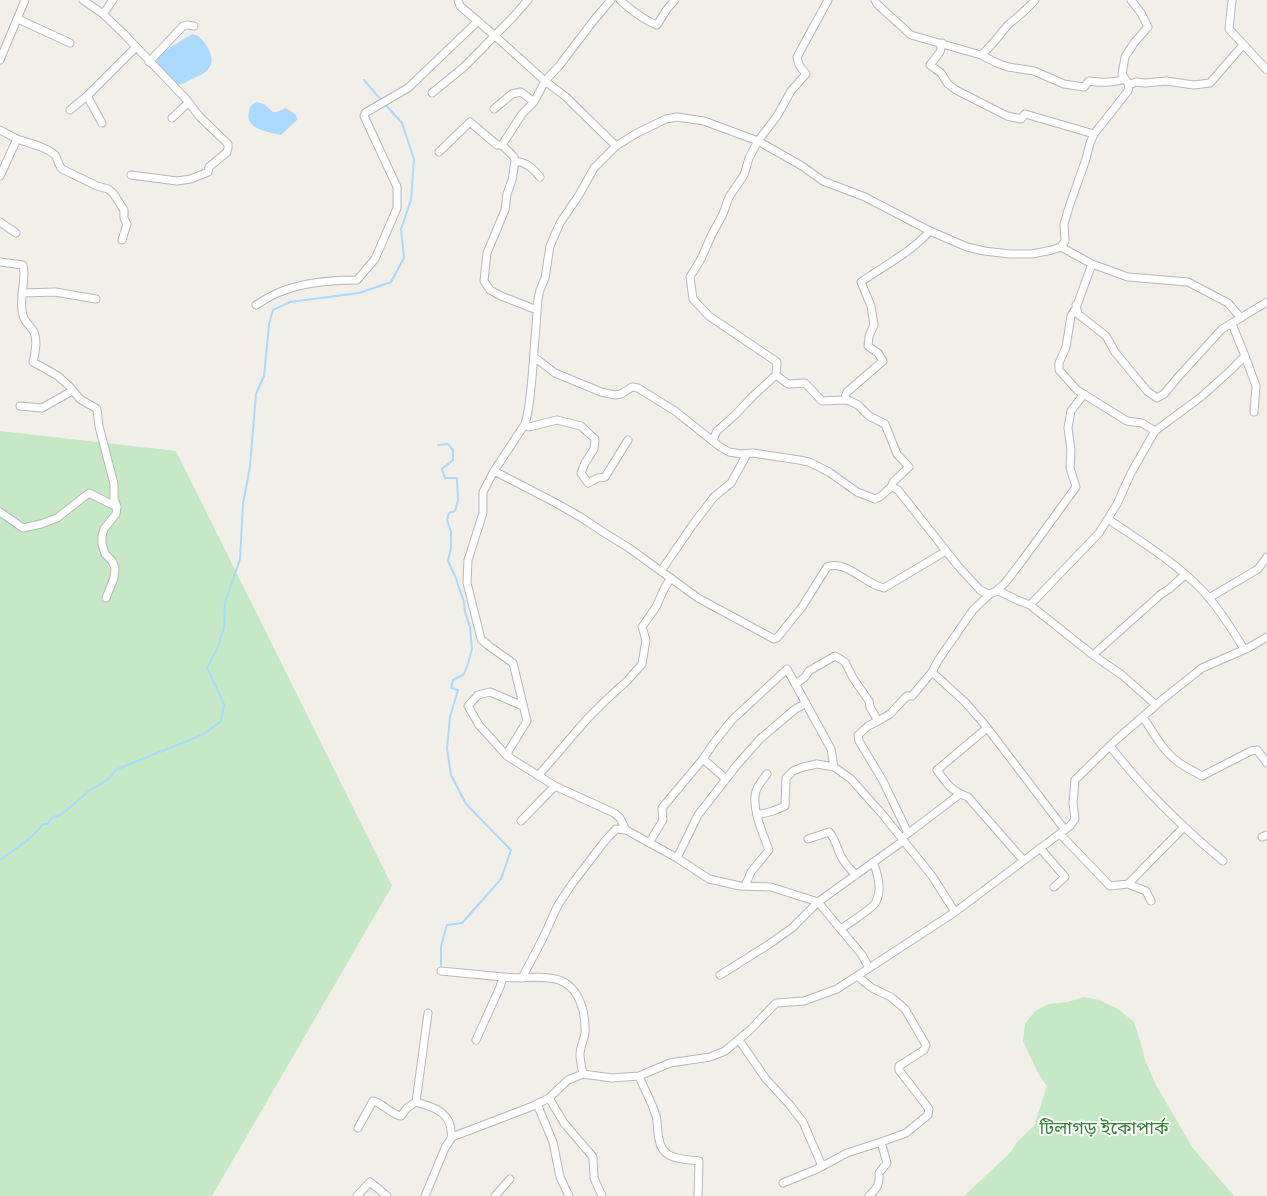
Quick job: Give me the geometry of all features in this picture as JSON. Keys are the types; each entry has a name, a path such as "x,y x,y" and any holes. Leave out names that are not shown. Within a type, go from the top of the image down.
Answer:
{"street":[{"path":"0,60 25,0"},
{"path":"83,0 103,14 228,144 227,152 209,167 208,172 191,179 178,181 132,175"},
{"path":"103,14 113,0"},
{"path":"458,0 460,6 545,81 566,97 616,146"},
{"path":"432,93 457,74 528,0"},
{"path":"502,145 522,114 534,102 545,81 560,66 611,0"},
{"path":"620,0 628,8 657,25 667,9 676,0"},
{"path":"713,440 717,431 776,374 777,362 709,316 693,299 690,277 702,259 729,197 744,175 749,158 758,141 777,116 791,91 806,74 799,65 797,57 828,0"},
{"path":"875,0 876,4 911,35 981,54 997,64 1034,71 1064,84 1084,86 1089,81 1101,83 1145,83 1166,80 1194,85 1210,83 1243,45"},
{"path":"981,54 1035,0"},
{"path":"507,756 527,721 513,664 481,639 466,583 468,560 483,513 483,492 524,424 530,406 537,310 550,246 560,223 594,168 616,146 637,133 666,119 677,116 704,122 758,141 802,166 823,181 864,197 930,231 967,247 1010,254 1032,254 1052,250 1061,247 1065,241 1064,224 1094,134 1128,91 1127,82 1122,74 1125,57 1148,27 1142,13 1132,0"},
{"path":"1232,0 1229,30 1267,70"},
{"path":"18,18 70,42"},
{"path":"256,306 279,292 296,287 330,280 357,280 376,259 397,208 397,187 364,116 365,113 408,88 478,21"},
{"path":"150,62 183,26 194,26"},
{"path":"942,43 940,52 930,65 956,90 1007,116 1021,119 1025,114 1094,134"},
{"path":"70,110 87,96 136,47"},
{"path":"494,109 512,94 521,92 534,102"},
{"path":"87,96 102,123"},
{"path":"172,118 188,103"},
{"path":"438,152 470,122 497,145 502,145 514,157 512,180 507,194 505,210 487,253 484,281 490,290 537,310"},
{"path":"0,130 17,139 45,149 55,155 58,165 62,169 113,193 124,210 124,218 127,224 122,240"},
{"path":"0,176 17,139"},
{"path":"515,161 524,162 540,176"},
{"path":"0,222 16,233"},
{"path":"844,400 847,392 882,361 878,352 868,346 869,336 874,326 870,306 861,282 911,248 930,231"},
{"path":"1061,247 1092,264 1128,277 1188,282 1228,303 1241,318"},
{"path":"0,262 23,265 22,314 34,332 36,349 33,362 58,376 80,399 97,409 99,426 114,484 114,498 117,507 116,514 104,529 102,536 102,544 106,554 115,568 114,578 106,598"},
{"path":"1092,264 1071,316 1066,347 1059,363 1059,370 1077,390 1127,420 1142,423 1155,431"},
{"path":"22,293 55,292 96,298"},
{"path":"1076,304 1078,314 1106,336 1115,352 1147,391 1157,398 1164,394 1222,329 1267,302"},
{"path":"1232,324 1256,386 1254,412"},
{"path":"1030,605 1099,533 1155,431 1201,397 1245,356"},
{"path":"534,357 555,372 601,392 616,395 621,394 632,386 638,388 675,411 729,452 753,453 809,462 829,472 857,492 875,499 891,488 892,482 909,467 897,454 886,424 870,416 858,405 844,400 822,401 805,383 788,384 776,374"},
{"path":"20,406 42,408 72,391"},
{"path":"908,833 883,781 859,741 858,735 868,726 890,714 907,696 912,696 932,672 939,658 972,610 1005,583 1076,487 1070,468 1071,450 1068,428 1070,411 1084,394"},
{"path":"524,424 529,427 557,420 581,426 587,431 595,439 594,449 581,473 588,483 605,476 628,440"},
{"path":"661,571 714,497 731,483 747,454"},
{"path":"494,471 582,518 629,548 698,598 774,639 777,638 802,607 830,565 840,566 853,571 884,588 946,551"},
{"path":"891,488 898,490 958,566 980,590 986,594 999,591 1030,605 1092,655 1122,676 1156,705"},
{"path":"0,512 23,528 57,518 89,493 117,507"},
{"path":"1108,519 1158,552 1185,575 1209,598 1228,623 1244,649"},
{"path":"1209,598 1258,569 1267,557"},
{"path":"1092,655 1185,575"},
{"path":"538,776 587,719 642,664 646,640 642,627 656,607 671,578"},
{"path":"452,1137 537,1104 549,1098 568,1080 583,1074 612,1078 639,1076 670,1063 710,1057 725,1051 739,1040 776,1003 804,1001 837,989 955,912 1063,832 1075,819 1073,803 1075,780 1110,746 1143,716 1202,668 1244,649 1267,636"},
{"path":"796,684 809,671 821,663 835,656 840,658 845,662 869,701 870,707 878,721"},
{"path":"649,843 663,820 662,808 703,759 732,720 787,669 831,749 834,767"},
{"path":"932,672 965,702 987,728 1063,832 1110,886 1128,884 1146,891 1151,901"},
{"path":"523,706 490,692 478,695 468,706 479,725 507,756 555,786 614,813 620,818 626,830"},
{"path":"677,858 698,816 726,779 760,739 794,710 806,703"},
{"path":"1143,716 1161,746 1184,766 1202,776 1250,751 1256,750 1267,763"},
{"path":"987,728 937,770 950,787 968,797 1023,860"},
{"path":"1110,746 1151,794 1184,827 1223,861"},
{"path":"703,759 726,779"},
{"path":"758,815 785,806 786,778 793,771 816,764 834,767 851,779 902,840 932,876 955,912"},
{"path":"744,886 751,872 769,850 758,822 754,802 756,789 767,774"},
{"path":"521,821 555,786"},
{"path":"720,975 746,960 792,928 818,902 856,875 960,794"},
{"path":"1128,884 1184,827"},
{"path":"522,978 558,905 604,842 616,829 626,830 677,858 708,879 744,886 770,888 818,902 862,955 869,968"},
{"path":"808,839 829,832 842,860 856,875"},
{"path":"1040,848 1065,877 1054,887"},
{"path":"841,929 876,902 879,885 878,872 873,862"},
{"path":"441,971 503,977 549,978 570,985 579,996 585,1017 585,1035 580,1056 583,1074"},
{"path":"783,1183 847,1153 906,1133 928,1115 929,1109 899,1070 899,1066 924,1050 926,1045 904,1009 891,996 872,988 857,976"},
{"path":"476,1040 503,977"},
{"path":"358,1128 373,1101 401,1116 407,1108 416,1102 428,1013"},
{"path":"739,1040 766,1079 803,1122 822,1166"},
{"path":"639,1076 656,1117 661,1150 667,1155 700,1161 698,1196"},
{"path":"549,1098 564,1123 593,1157 594,1178 602,1196"},
{"path":"416,1102 435,1108 444,1115 450,1123 452,1137 425,1196"},
{"path":"537,1104 553,1142 560,1178 569,1196"},
{"path":"869,1196 877,1188 880,1182 879,1173 887,1163 881,1142"},
{"path":"495,1196 510,1179"},
{"path":"357,1196 370,1182 386,1196"}],"green space":[{"path":"0,431 176,451 392,886 212,1196 0,1196"},
{"name":"টিলাগড় ইকোপার্ক","path":"1083,997 1099,1000 1118,1009 1134,1022 1145,1060 1156,1085 1192,1147 1234,1196 964,1196 1011,1152 1017,1142 1034,1126 1047,1086 1039,1075 1023,1041 1025,1024 1035,1011 1049,1004 1068,1002"}],"water":[{"path":"192,34 199,37 208,47 212,60 211,64 204,73 178,84 157,65 157,59 160,54"},
{"path":"257,102 264,104 273,112 286,108 295,114 298,119 281,135 258,129 250,122 248,117 251,106"}],"waterway":[{"path":"364,80 382,101"},
{"path":"0,860 29,839 43,824 48,824 51,818 62,814 89,791 107,780 115,770 204,734 221,721 224,704 207,668 217,649 224,628 225,603 240,559 243,504 250,466 256,394 264,376 269,324 273,310 290,302 359,293 391,282 404,258 401,229 411,200 414,159 402,123 385,104"},
{"path":"438,445 448,444 453,450 453,460 442,469 445,478 457,478 458,501 455,511 449,513 447,520 451,532 451,548 448,561 464,602 470,627 472,649 464,674 453,680 451,688 458,690 450,717 447,749 451,775 466,804 511,850 501,879 462,923 447,925 441,946 441,965"}]}
